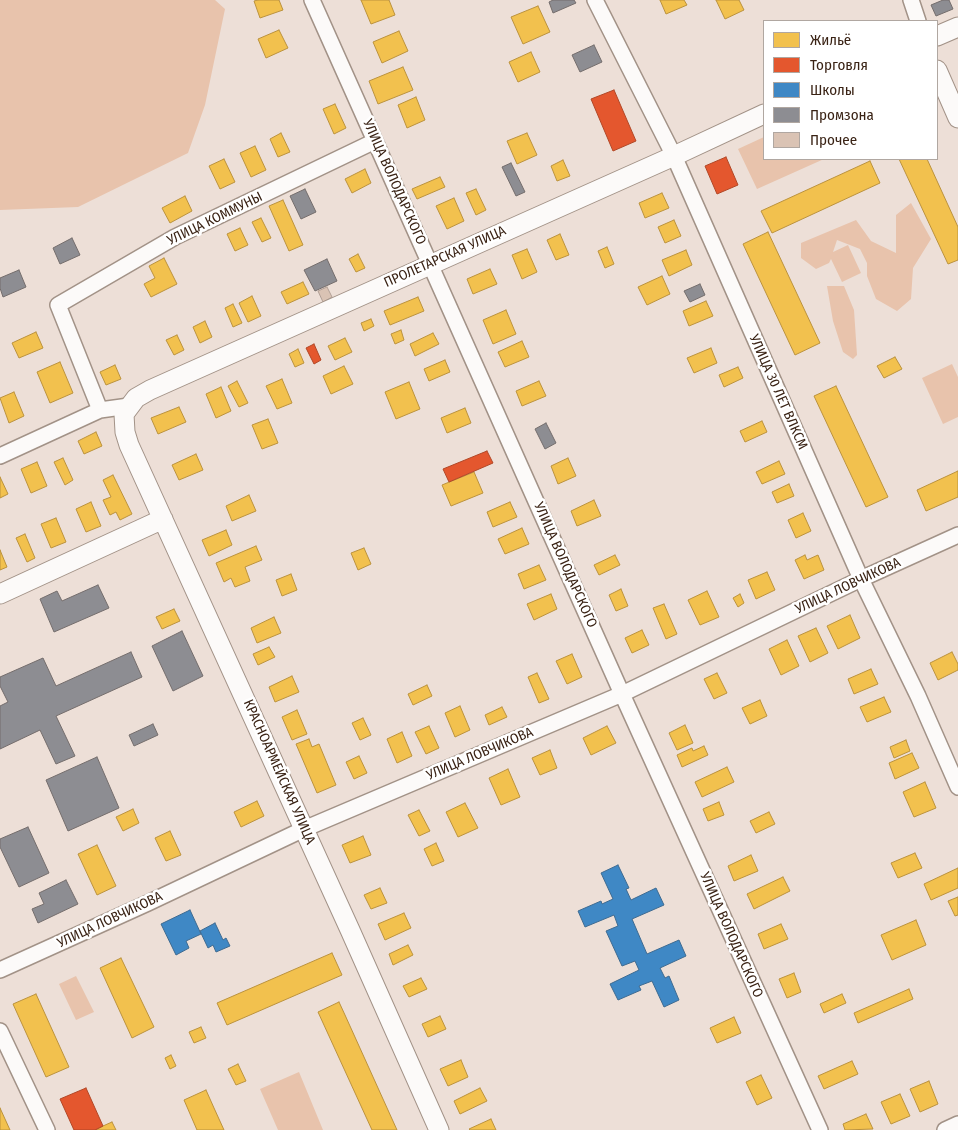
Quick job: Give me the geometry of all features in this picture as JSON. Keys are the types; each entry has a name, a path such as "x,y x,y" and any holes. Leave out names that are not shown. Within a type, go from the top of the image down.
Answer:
{"street":[{"name":"УЛИЦА ВОЛОДАРСКОГО","path":"312,0 622,694 820,1130"},
{"name":"УЛИЦА 30 ЛЕТ ВЛКСМ","path":"595,0 674,156 861,578 918,696 958,787"},
{"path":"911,0 918,20"},
{"path":"938,36 958,27"},
{"path":"938,72 958,118"},
{"name":"ПРОЛЕТАРСКАЯ УЛИЦА","path":"0,456 100,410 127,410 136,398 150,390 763,114"},
{"name":"УЛИЦА КОММУНЫ","path":"100,410 58,305 175,237 375,141"},
{"name":"КРАСНОАРМЕЙСКАЯ УЛИЦА","path":"127,410 125,432 129,445 439,1130"},
{"path":"0,594 164,519"},
{"name":"УЛИЦА ЛОВЧИКОВА","path":"0,970 304,829 622,694 861,578 958,535"},
{"path":"0,1031 47,1130"},
{"path":"946,1130 958,1124"}],"shaded area":[{"path":"0,0 215,0 225,9 205,105 188,153 78,207 0,210"},
{"path":"763,137 763,160 822,160 757,189 738,149"},
{"path":"911,203 931,239 913,268 911,299 897,311 876,299 867,276 867,263 860,249 837,240 833,252 848,245 861,273 842,282 831,259 829,263 816,269 801,258 801,243 856,220 871,241 896,253 896,215"},
{"path":"827,286 844,286 854,310 857,355 853,359 843,352 833,321"},
{"path":"952,364 958,377 958,417 943,424 922,378"},
{"path":"76,976 94,1012 76,1020 59,984"},
{"path":"299,1072 323,1130 278,1130 260,1089"}],"building: Жильё":[{"path":"279,0 283,10 260,18 254,1"},
{"path":"361,0 389,0 395,15 371,24"},
{"path":"660,0 684,0 687,5 666,14"},
{"path":"716,0 739,0 744,10 725,19"},
{"path":"538,6 550,32 523,44 511,17"},
{"path":"279,30 288,48 266,58 258,39"},
{"path":"399,31 408,51 382,63 373,42"},
{"path":"531,52 540,72 518,82 509,62"},
{"path":"403,67 413,90 378,104 369,81"},
{"path":"416,97 425,120 407,128 398,105"},
{"path":"335,104 346,128 334,134 323,109"},
{"path":"281,133 290,152 278,157 270,139"},
{"path":"527,133 537,155 517,164 507,141"},
{"path":"255,146 266,170 251,177 240,153"},
{"path":"224,159 235,182 220,189 209,166"},
{"path":"563,160 570,176 557,181 551,166"},
{"path":"899,160 927,160 958,227 958,260 948,264"},
{"path":"870,161 880,183 772,233 761,211"},
{"path":"365,169 371,183 352,193 345,179"},
{"path":"440,177 445,187 417,199 412,189"},
{"path":"476,189 486,210 476,215 466,193"},
{"path":"662,193 669,208 645,218 639,203"},
{"path":"185,196 192,211 170,223 162,208"},
{"path":"454,198 464,221 447,229 436,206"},
{"path":"283,200 303,245 289,251 269,206"},
{"path":"261,218 271,238 262,242 252,222"},
{"path":"674,220 681,236 665,243 658,227"},
{"path":"240,228 248,245 235,251 227,234"},
{"path":"768,232 820,343 795,355 743,244"},
{"path":"560,234 569,255 556,260 547,240"},
{"path":"607,247 614,264 605,268 598,251"},
{"path":"527,249 537,272 522,279 512,255"},
{"path":"686,250 692,265 669,276 662,260"},
{"path":"358,254 365,268 356,272 349,259"},
{"path":"164,258 177,284 151,297 144,284 155,278 149,266"},
{"path":"490,269 497,284 473,294 467,279"},
{"path":"662,276 670,294 647,305 638,287"},
{"path":"303,282 309,294 287,304 281,292"},
{"path":"252,296 261,316 248,322 239,303"},
{"path":"418,297 424,311 390,325 384,311"},
{"path":"706,301 713,316 689,326 683,311"},
{"path":"233,304 242,323 233,327 225,308"},
{"path":"506,310 516,334 493,344 483,320"},
{"path":"371,319 374,326 364,331 361,323"},
{"path":"205,321 212,337 200,343 193,327"},
{"path":"401,330 404,340 395,344 391,334"},
{"path":"36,332 43,348 19,358 12,343"},
{"path":"433,333 439,344 415,356 410,344"},
{"path":"177,335 184,350 174,355 166,340"},
{"path":"345,338 352,352 335,360 328,346"},
{"path":"522,341 529,357 505,367 498,352"},
{"path":"711,348 717,363 694,373 687,358"},
{"path":"298,349 304,363 295,367 289,354"},
{"path":"895,357 902,369 884,378 877,366"},
{"path":"445,360 450,372 429,381 424,369"},
{"path":"60,362 73,393 50,403 37,372"},
{"path":"115,365 121,379 106,385 100,372"},
{"path":"344,366 353,384 331,394 323,376"},
{"path":"738,367 743,378 724,387 719,375"},
{"path":"282,379 292,403 277,409 266,386"},
{"path":"237,381 248,403 239,407 228,386"},
{"path":"539,381 546,396 522,406 516,391"},
{"path":"409,382 420,409 396,419 385,392"},
{"path":"836,386 888,497 866,507 814,396"},
{"path":"221,387 231,411 216,418 206,394"},
{"path":"14,392 24,416 9,423 0,398"},
{"path":"179,407 186,422 158,434 151,418"},
{"path":"465,408 471,423 447,433 441,418"},
{"path":"268,419 278,443 262,449 252,425"},
{"path":"762,421 767,432 745,442 740,431"},
{"path":"96,432 102,446 84,454 78,441"},
{"path":"196,454 203,470 179,480 172,465"},
{"path":"63,458 73,480 65,485 54,462"},
{"path":"568,458 576,476 558,484 551,466"},
{"path":"779,461 785,474 762,484 756,472"},
{"path":"37,462 47,486 31,493 21,469"},
{"path":"958,471 958,497 926,511 917,490"},
{"path":"474,472 483,493 451,506 442,485"},
{"path":"113,475 132,514 120,520 116,512 110,515 103,500 111,497 103,480"},
{"path":"0,477 8,494 0,498"},
{"path":"789,484 794,496 777,503 772,492"},
{"path":"249,495 256,511 232,521 226,506"},
{"path":"594,500 601,516 577,526 571,511"},
{"path":"91,502 101,526 86,532 76,509"},
{"path":"510,502 517,517 493,527 487,512"},
{"path":"803,513 811,531 796,538 788,520"},
{"path":"56,518 66,542 51,548 41,524"},
{"path":"522,528 529,544 505,554 498,539"},
{"path":"226,530 232,545 209,556 202,540"},
{"path":"25,534 35,558 27,562 16,538"},
{"path":"256,546 262,560 245,567 250,581 235,587 231,578 224,582 216,563"},
{"path":"364,548 371,564 358,570 351,553"},
{"path":"0,550 7,567 0,570"},
{"path":"615,555 620,565 599,575 594,565"},
{"path":"805,555 807,560 818,555 824,570 804,579 795,560"},
{"path":"539,565 546,580 524,589 518,574"},
{"path":"767,572 775,590 756,599 748,580"},
{"path":"291,574 297,590 282,596 276,580"},
{"path":"621,589 628,606 616,611 609,595"},
{"path":"707,591 719,617 700,625 688,600"},
{"path":"551,594 557,609 534,620 527,604"},
{"path":"740,594 744,603 738,607 733,598"},
{"path":"664,604 677,634 666,639 653,608"},
{"path":"174,609 180,621 162,629 156,617"},
{"path":"850,615 860,638 838,649 827,626"},
{"path":"274,617 281,633 257,643 251,628"},
{"path":"816,628 828,653 810,662 798,636"},
{"path":"642,630 649,645 632,653 625,638"},
{"path":"787,640 799,666 781,675 769,649"},
{"path":"269,647 275,657 258,665 253,654"},
{"path":"952,652 958,664 958,670 938,680 930,663"},
{"path":"572,654 582,677 567,684 556,661"},
{"path":"871,669 878,684 854,694 848,679"},
{"path":"537,673 549,699 539,703 528,677"},
{"path":"717,673 727,693 714,699 704,679"},
{"path":"292,676 299,692 275,702 269,687"},
{"path":"427,685 432,696 413,705 408,694"},
{"path":"884,697 891,712 867,722 860,707"},
{"path":"760,700 767,716 750,724 742,708"},
{"path":"460,706 470,730 455,737 445,713"},
{"path":"502,707 507,717 489,725 485,715"},
{"path":"297,710 307,734 292,740 282,717"},
{"path":"363,718 371,735 360,740 352,723"},
{"path":"685,725 693,743 677,750 669,733"},
{"path":"429,726 439,748 426,754 415,732"},
{"path":"607,726 616,743 591,755 583,738"},
{"path":"402,732 412,756 397,763 387,739"},
{"path":"309,739 312,747 319,744 336,785 317,793 296,744"},
{"path":"906,740 910,751 894,758 890,747"},
{"path":"704,746 708,755 682,767 677,755 692,748 693,751"},
{"path":"550,750 557,768 540,775 532,758"},
{"path":"912,753 919,768 895,779 889,763"},
{"path":"359,756 367,773 354,779 346,762"},
{"path":"727,767 734,782 702,797 695,782"},
{"path":"508,769 520,797 501,805 489,778"},
{"path":"925,782 936,808 914,817 903,792"},
{"path":"257,801 264,816 241,827 234,812"},
{"path":"719,802 724,815 708,821 703,809"},
{"path":"465,803 478,828 458,837 446,812"},
{"path":"133,809 139,823 123,831 116,817"},
{"path":"419,810 430,831 419,836 408,815"},
{"path":"769,812 775,824 756,833 750,821"},
{"path":"170,831 181,855 166,861 155,838"},
{"path":"363,836 371,855 350,863 342,845"},
{"path":"436,843 444,861 432,866 424,849"},
{"path":"97,845 116,886 97,895 78,854"},
{"path":"915,853 922,868 898,878 891,863"},
{"path":"751,855 758,871 734,881 728,866"},
{"path":"958,868 958,888 931,900 924,884"},
{"path":"783,877 790,891 754,909 747,894"},
{"path":"380,888 387,903 371,909 364,895"},
{"path":"958,897 958,915 955,916 948,901"},
{"path":"404,913 411,928 385,940 378,924"},
{"path":"916,920 926,945 892,960 881,935"},
{"path":"781,924 788,939 764,949 758,934"},
{"path":"408,945 413,955 393,965 389,954"},
{"path":"332,953 342,975 227,1025 217,1003"},
{"path":"121,958 154,1027 132,1038 100,968"},
{"path":"794,973 801,992 787,998 779,979"},
{"path":"421,978 427,989 409,997 403,986"},
{"path":"909,989 913,999 858,1023 854,1013"},
{"path":"36,994 69,1067 46,1077 13,1004"},
{"path":"842,994 846,1003 824,1013 820,1004"},
{"path":"339,1002 397,1130 372,1130 318,1012"},
{"path":"440,1016 446,1029 428,1037 422,1024"},
{"path":"734,1017 741,1033 717,1043 710,1028"},
{"path":"201,1027 206,1038 194,1043 189,1032"},
{"path":"171,1055 176,1066 170,1069 165,1058"},
{"path":"461,1060 468,1077 448,1086 440,1069"},
{"path":"852,1061 858,1074 824,1089 818,1076"},
{"path":"238,1064 246,1081 236,1085 228,1069"},
{"path":"761,1075 772,1098 757,1105 746,1082"},
{"path":"929,1081 938,1104 920,1112 910,1089"},
{"path":"480,1088 487,1101 460,1114 454,1101"},
{"path":"206,1090 224,1130 197,1130 184,1100"},
{"path":"900,1094 910,1116 891,1124 881,1102"},
{"path":"0,1108 10,1130 0,1130"},
{"path":"866,1114 873,1129 845,1130 843,1124"},
{"path":"491,1119 496,1130 469,1129"},
{"path":"112,1122 116,1130 95,1130 103,1126"}],"building: Торговля":[{"path":"614,90 636,141 613,151 591,99"},
{"path":"726,157 738,185 717,194 705,166"},
{"path":"314,344 321,360 314,364 306,348"},
{"path":"487,451 493,463 449,482 443,469"},
{"path":"86,1088 103,1126 95,1130 74,1130 60,1099"}],"building: Школы":[{"path":"618,865 629,888 626,889 631,900 656,888 664,905 632,919 647,954 679,940 686,956 660,968 665,978 669,976 679,1000 664,1007 652,981 639,986 641,990 618,1000 610,984 639,970 635,961 622,966 606,931 618,926 614,915 585,927 578,911 601,901 602,904 613,899 601,873"},
{"path":"190,910 201,934 186,941 189,948 176,955 161,924"},
{"path":"215,923 223,940 226,938 230,946 216,952 213,945 208,948 200,931"}],"building: Промзона":[{"path":"553,0 574,0 576,3 553,13 549,2"},
{"path":"943,0 949,0 953,9 936,16 931,5"},
{"path":"594,45 602,62 580,72 572,55"},
{"path":"511,163 525,192 516,196 502,167"},
{"path":"305,189 316,212 301,219 290,196"},
{"path":"72,238 80,255 60,264 53,248"},
{"path":"327,259 337,281 315,291 304,270"},
{"path":"19,270 26,287 3,297 0,288 0,278"},
{"path":"700,284 705,295 690,302 684,291"},
{"path":"546,423 556,443 545,449 535,429"},
{"path":"98,585 109,608 54,632 40,599 57,591 62,601"},
{"path":"182,631 203,676 173,691 152,646"},
{"path":"131,652 142,677 56,716 75,756 56,764 40,730 0,749 0,706 8,702 0,686 0,677 43,658 56,686"},
{"path":"153,724 158,735 134,746 129,735"},
{"path":"97,757 119,808 68,831 46,780"},
{"path":"28,827 49,873 19,887 0,847 0,839"},
{"path":"66,880 78,904 38,923 32,909 44,904 39,893"}],"building: Прочее":[{"path":"327,287 332,297 323,302 318,291"}]}
